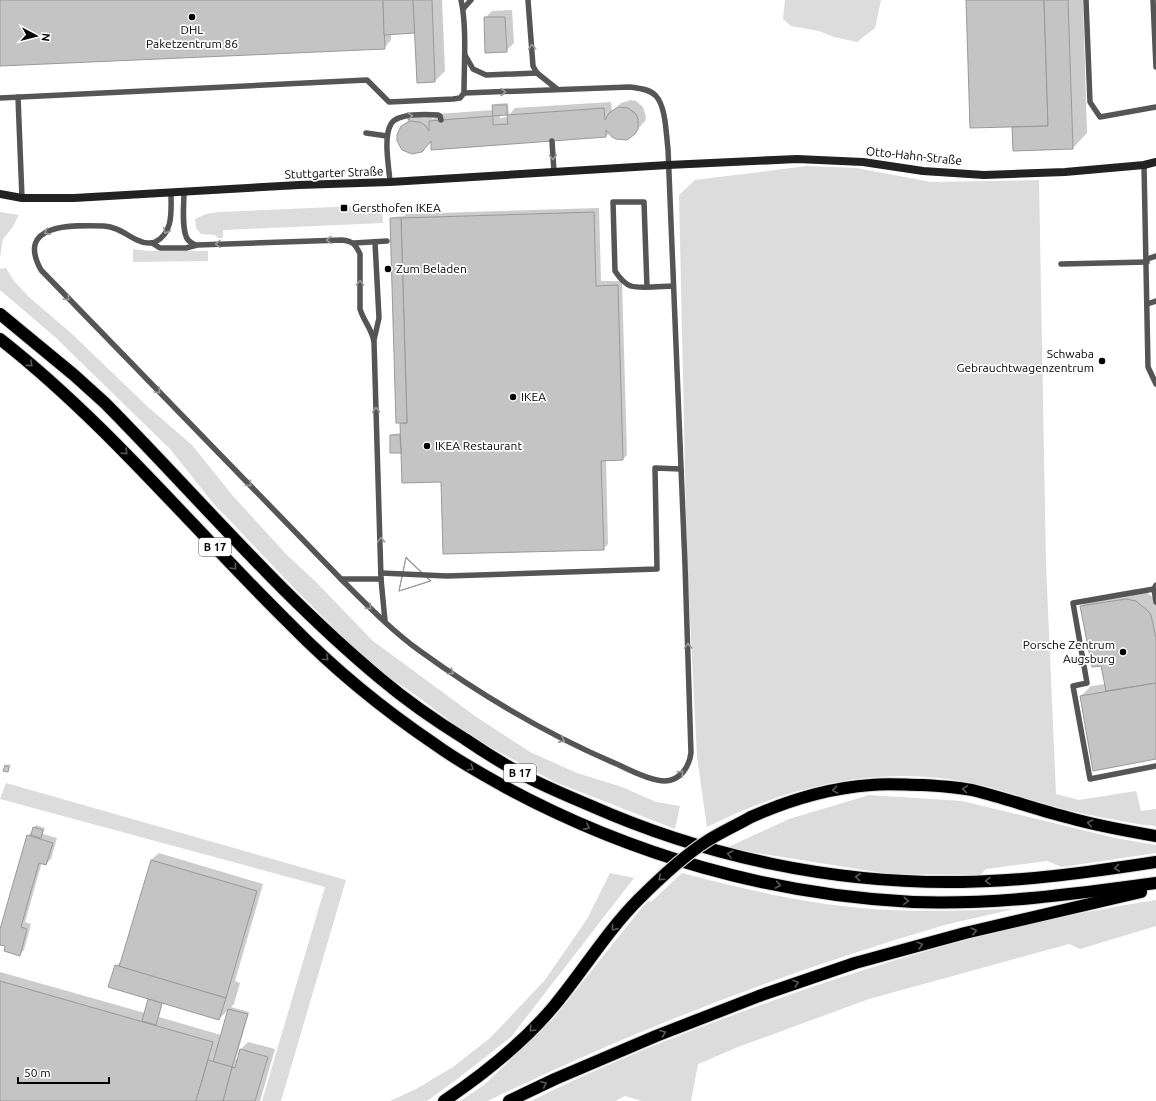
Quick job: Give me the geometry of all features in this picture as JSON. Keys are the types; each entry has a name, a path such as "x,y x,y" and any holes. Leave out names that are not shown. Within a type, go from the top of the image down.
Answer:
{"highway":[{"name":"B 17","path":"0,314 74,375 105,403 303,609 376,676 450,730 492,757 535,781 616,818 668,836 720,852 766,863 840,875 917,881 968,882 1026,879 1073,874 1156,862"},
{"name":"B 17","path":"0,339 55,385 92,420 134,461 290,625 364,691 400,720 438,747 485,776 564,817 610,837 661,856 713,871 763,883 838,895 914,902 1012,900 1075,894 1156,883"},
{"path":"444,1101 472,1082 517,1044 554,1007 609,934 639,899 659,879 708,840 751,817 774,807 823,792 871,785 948,787 976,791 1069,818 1156,836"},
{"path":"509,1101 555,1079 656,1036 759,996 855,963 965,933 1156,888"}],"street":[{"name":"Otto-Hahn-Straße","path":"668,165 797,159 833,160 863,162 922,171 984,175 1065,172 1144,165 1156,162"},
{"name":"Stuttgarter Straße","path":"0,194 22,198 74,198 299,185 390,182 668,165"}],"lane":[{"path":"0,98 367,80 390,102 460,98 464,93 463,9 461,0"},
{"path":"463,9 471,0"},
{"path":"528,0 533,66 537,73 558,90"},
{"path":"1086,0 1090,102 1100,117 1156,107"},
{"path":"1153,0 1156,67"},
{"path":"464,54 472,69 486,75 537,73"},
{"path":"171,193 170,222 168,230 162,237 152,243 137,241 121,231 111,227 93,225 50,229 42,233 37,239 33,252 36,261 46,276 341,579 385,621 419,650 480,692 573,745 654,779 664,781 676,778 684,772 689,763 691,753 674,286 668,148 663,108 656,96 643,88 630,87 464,93"},
{"path":"18,97 22,198"},
{"path":"390,182 387,136 391,123 398,118 433,114 440,116 441,120"},
{"path":"366,133 387,136"},
{"path":"552,141 554,172"},
{"path":"1144,165 1148,367 1156,381"},
{"path":"184,192 185,232 187,239 197,245"},
{"path":"647,287 644,202 613,202 615,271 622,280 632,286 647,287 674,286"},
{"path":"152,243 160,248 186,248 197,245 342,240 348,240 354,243 387,241"},
{"path":"374,342 379,318 375,242"},
{"path":"354,243 360,254 360,309 362,317 371,330 374,342 381,576 385,621"},
{"path":"1061,264 1147,260 1156,256"},
{"path":"1147,304 1156,301"},
{"path":"341,579 381,576 455,576 657,569 654,468 681,469"},
{"path":"1156,602 1155,587 1073,603 1087,683 1073,686 1090,779 1156,766"}],"shaded area":[{"path":"785,0 881,0 875,28 857,42 834,37 819,31 791,26 783,19"},
{"path":"807,166 856,168 931,182 1039,180 1046,564 1056,794 1079,800 1136,791 1141,811 1156,809 1156,826 1104,818 1052,806 994,788 971,783 937,778 903,776 835,782 802,790 770,800 707,827 697,757 687,560 679,195 695,180"},
{"path":"382,205 383,223 223,230 223,238 218,238 215,235 201,234 196,228 195,219 206,214 219,212"},
{"path":"0,212 19,215 12,228 3,239 0,258"},
{"path":"133,249 149,251 208,251 208,261 133,262"},
{"path":"6,268 14,281 30,298 71,333 148,407 192,445 233,496 286,554 315,581 373,641 475,716 530,752 577,773 622,787 656,802 680,806 675,829 555,782 490,747 457,726 387,676 359,653 296,590 213,503 171,450 55,337 0,290 0,269"},
{"path":"6,783 346,880 281,1101 262,1101 325,887 0,799"},
{"path":"869,795 962,801 1115,838 1156,845 1156,853 1062,867 1047,861 986,869 980,875 889,874 726,848 789,819"},
{"path":"610,873 634,878 511,1037 427,1101 390,1101 416,1089 453,1067 490,1038 545,980 587,919"},
{"path":"682,873 759,892 811,902 864,908 905,911 1014,909 938,927 823,963 766,983 653,1027 542,1075 488,1101 460,1101 484,1085 553,1019 639,911 648,901 651,902"},
{"path":"1156,900 1156,926 1080,949 1069,944 869,999 738,1047 698,1064 691,1101 642,1101 625,1096 615,1101 531,1101 590,1073 680,1035 772,1001 867,969 962,941 1010,929 1107,908"}],"building":[{"name":"DHL Paketzentrum 86","path":"0,0 383,0 385,49 0,66"},
{"path":"383,0 413,0 415,33 384,35"},
{"path":"413,0 432,0 435,82 417,83"},
{"path":"966,0 1044,0 1048,126 970,128"},
{"path":"1044,0 1068,0 1073,149 1013,151 1012,127 1048,126"},
{"path":"484,17 505,17 507,52 485,53"},
{"path":"492,105 507,105 507,115 493,116"},
{"path":"618,107 628,108 636,114 638,119 638,129 635,134 627,140 616,139 606,130 606,137 431,150 431,141 422,152 412,154 402,150 397,141 397,135 401,126 410,121 420,122 425,125 429,131 429,121 493,116 493,125 508,124 507,115 604,108 605,120 609,113"},
{"name":"IKEA","path":"594,212 596,286 618,285 623,460 601,461 604,550 443,554 441,482 402,483 400,423 407,423 401,218"},
{"path":"390,218 401,218 407,423 396,423"},
{"path":"390,435 400,435 401,453 390,453"},
{"path":"406,557 431,581 399,591","holes":["406,558 430,581 399,591"]},
{"name":"Porsche Zentrum Augsburg","path":"1126,599 1136,601 1151,615 1156,638 1156,683 1106,691 1101,666 1092,667 1080,606"},
{"path":"1156,683 1156,759 1093,771 1080,696"},
{"path":"5,765 9,767 8,772 3,771"},
{"path":"33,827 43,830 41,838 31,835"},
{"path":"27,835 53,843 46,865 39,863 21,927 27,929 20,956 4,951 5,946 0,945 0,929"},
{"path":"151,860 257,891 226,998 119,967"},
{"path":"115,965 226,998 219,1020 108,987"},
{"path":"0,981 213,1042 196,1101 0,1101"},
{"path":"148,999 162,1003 156,1025 142,1021"},
{"path":"228,1009 248,1014 232,1067 213,1062"},
{"path":"240,1049 268,1057 255,1101 223,1101 232,1067 235,1068"},
{"path":"208,1060 232,1067 223,1101 196,1101"}],"place":[{"name":"DHL Paketzentrum 86","path":"192,17"},
{"name":"Gersthofen IKEA","path":"344,208"},
{"name":"Zum Beladen","path":"388,269"},
{"name":"Schwaba Gebrauchtwagenzentrum","path":"1102,361"},
{"name":"IKEA","path":"513,397"},
{"name":"IKEA Restaurant","path":"427,446"},
{"name":"Porsche Zentrum Augsburg","path":"1123,652"}]}
